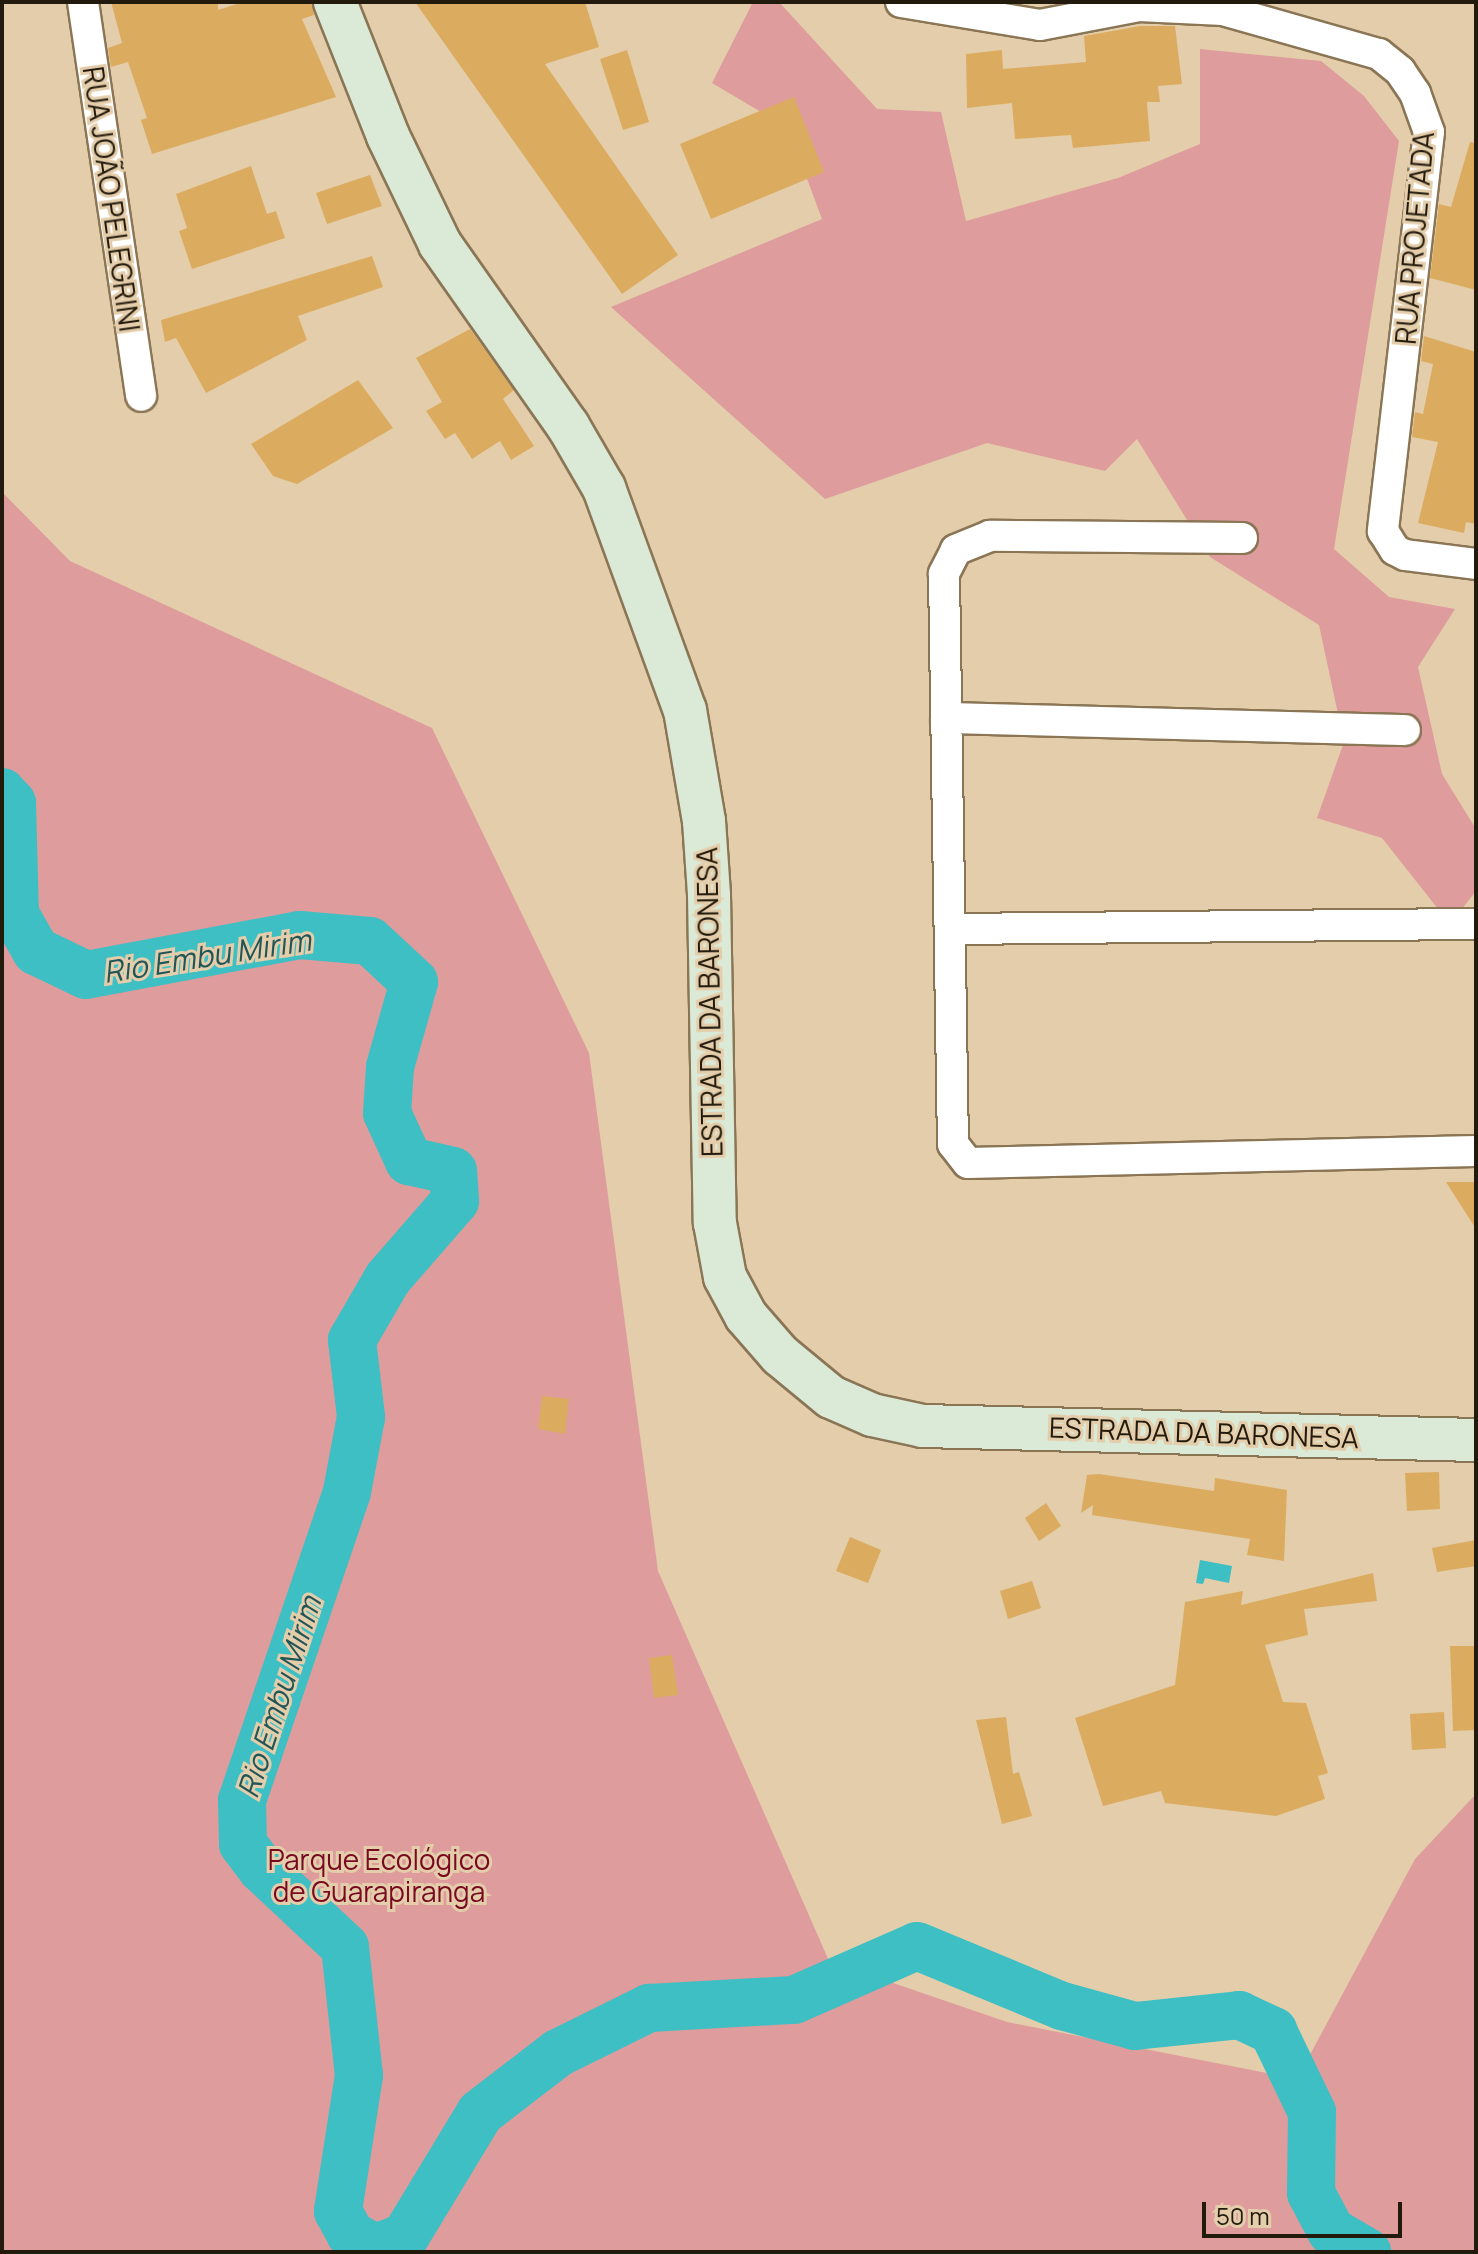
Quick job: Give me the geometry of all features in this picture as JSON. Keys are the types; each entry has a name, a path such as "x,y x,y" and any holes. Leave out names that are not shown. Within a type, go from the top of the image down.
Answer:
{"main road":[{"name":"ESTRADA DA BARONESA","path":"335,2 388,136 440,244 568,426 604,488 685,710 704,821 709,895 715,1223 725,1277 746,1316 780,1355 831,1397 872,1415 923,1426 1476,1440"}],"street":[{"name":"RUA JOÃO PELEGRINI","path":"83,2 141,396"},
{"name":"RUA PROJETADA","path":"901,2 1040,25 1139,6 1223,10 1379,54 1400,71 1415,93 1429,132 1383,531 1395,550 1405,555 1476,564"},
{"path":"1242,538 990,536 956,550 944,574 953,1144 968,1163 1476,1151"},
{"path":"946,718 1405,730"},
{"path":"950,929 1473,924"}],"green space":[{"path":"753,2 779,2 877,109 941,112 966,221 1118,178 1200,144 1200,49 1321,61 1364,96 1399,141 1334,549 1389,597 1455,609 1418,667 1442,774 1476,829 1476,891 1450,924 1382,838 1317,818 1344,742 1319,625 1210,557 1137,439 1105,471 987,443 825,499 611,307 822,219 788,128 712,83"},
{"name":"Parque Ecológico de Guarapiranga","path":"2,492 70,561 432,728 589,1053 658,1571 829,1961 1007,2022 1297,2079 1415,1859 1476,1794 1476,2252 2,2252"}],"water":[{"path":"1200,1560 1232,1566 1229,1583 1205,1578 1203,1584 1196,1583"}],"building":[{"path":"111,2 218,2 218,10 243,2 312,2 314,15 302,19 336,97 152,154 141,120 147,118 128,62 111,67 108,48 122,43"},
{"path":"415,2 585,2 599,47 545,64 678,255 622,294"},
{"path":"1140,26 1175,26 1182,84 1158,86 1160,102 1147,102 1150,141 1073,148 1071,135 1015,139 1012,103 967,108 966,54 1002,50 1003,69 1086,62 1084,36"},
{"path":"627,50 649,122 623,130 600,59"},
{"path":"794,97 824,172 711,219 680,144"},
{"path":"1470,142 1476,143 1476,290 1430,278 1439,204 1451,207"},
{"path":"251,166 267,214 276,211 285,238 192,269 179,231 187,228 176,194"},
{"path":"370,175 382,206 327,224 316,193"},
{"path":"372,256 383,287 298,316 307,340 206,393 176,338 165,342 161,320"},
{"path":"470,329 514,390 503,399 534,446 511,460 500,441 472,459 455,433 445,439 426,411 442,402 416,358"},
{"path":"1424,336 1476,352 1476,524 1466,522 1464,533 1418,523 1438,442 1412,437 1415,412 1423,414 1433,364 1421,361"},
{"path":"358,380 393,428 297,484 273,476 251,444"},
{"path":"1446,1182 1476,1182 1476,1229"},
{"path":"542,1396 569,1399 565,1434 538,1429"},
{"path":"1439,1472 1440,1509 1407,1511 1405,1473"},
{"path":"1099,1474 1214,1491 1215,1478 1287,1490 1284,1561 1247,1555 1250,1539 1092,1515 1093,1505 1081,1513 1087,1475"},
{"path":"1046,1503 1061,1526 1039,1541 1025,1518"},
{"path":"850,1537 881,1550 868,1583 836,1571"},
{"path":"1476,1540 1476,1566 1437,1572 1432,1548"},
{"path":"1373,1573 1377,1601 1304,1609 1308,1635 1265,1645 1283,1702 1306,1703 1328,1773 1318,1776 1325,1799 1276,1816 1165,1803 1161,1791 1103,1806 1075,1718 1175,1685 1185,1602 1243,1591 1241,1605"},
{"path":"1032,1581 1041,1608 1008,1619 1000,1591"},
{"path":"1450,1646 1476,1646 1476,1730 1453,1731"},
{"path":"672,1655 678,1695 654,1698 649,1658"},
{"path":"1444,1712 1446,1748 1412,1750 1410,1714"},
{"path":"1006,1717 1013,1774 1019,1772 1032,1816 1002,1824 976,1720"}],"waterway":[{"name":"Rio Embu Mirim","path":"2,792 12,803 15,914 36,951 86,975 300,935 370,941 414,982 390,1067 387,1113 409,1161 453,1171 455,1201 388,1278 352,1340 361,1417 347,1492 242,1800 243,1844 262,1869 345,1947 359,2075 338,2211 351,2235 375,2248 405,2237 480,2113 558,2053 649,2008 794,2000 917,1946 1062,2006 1135,2026 1239,2015 1273,2031 1312,2112 1311,2193 1331,2231 1367,2252"}]}
